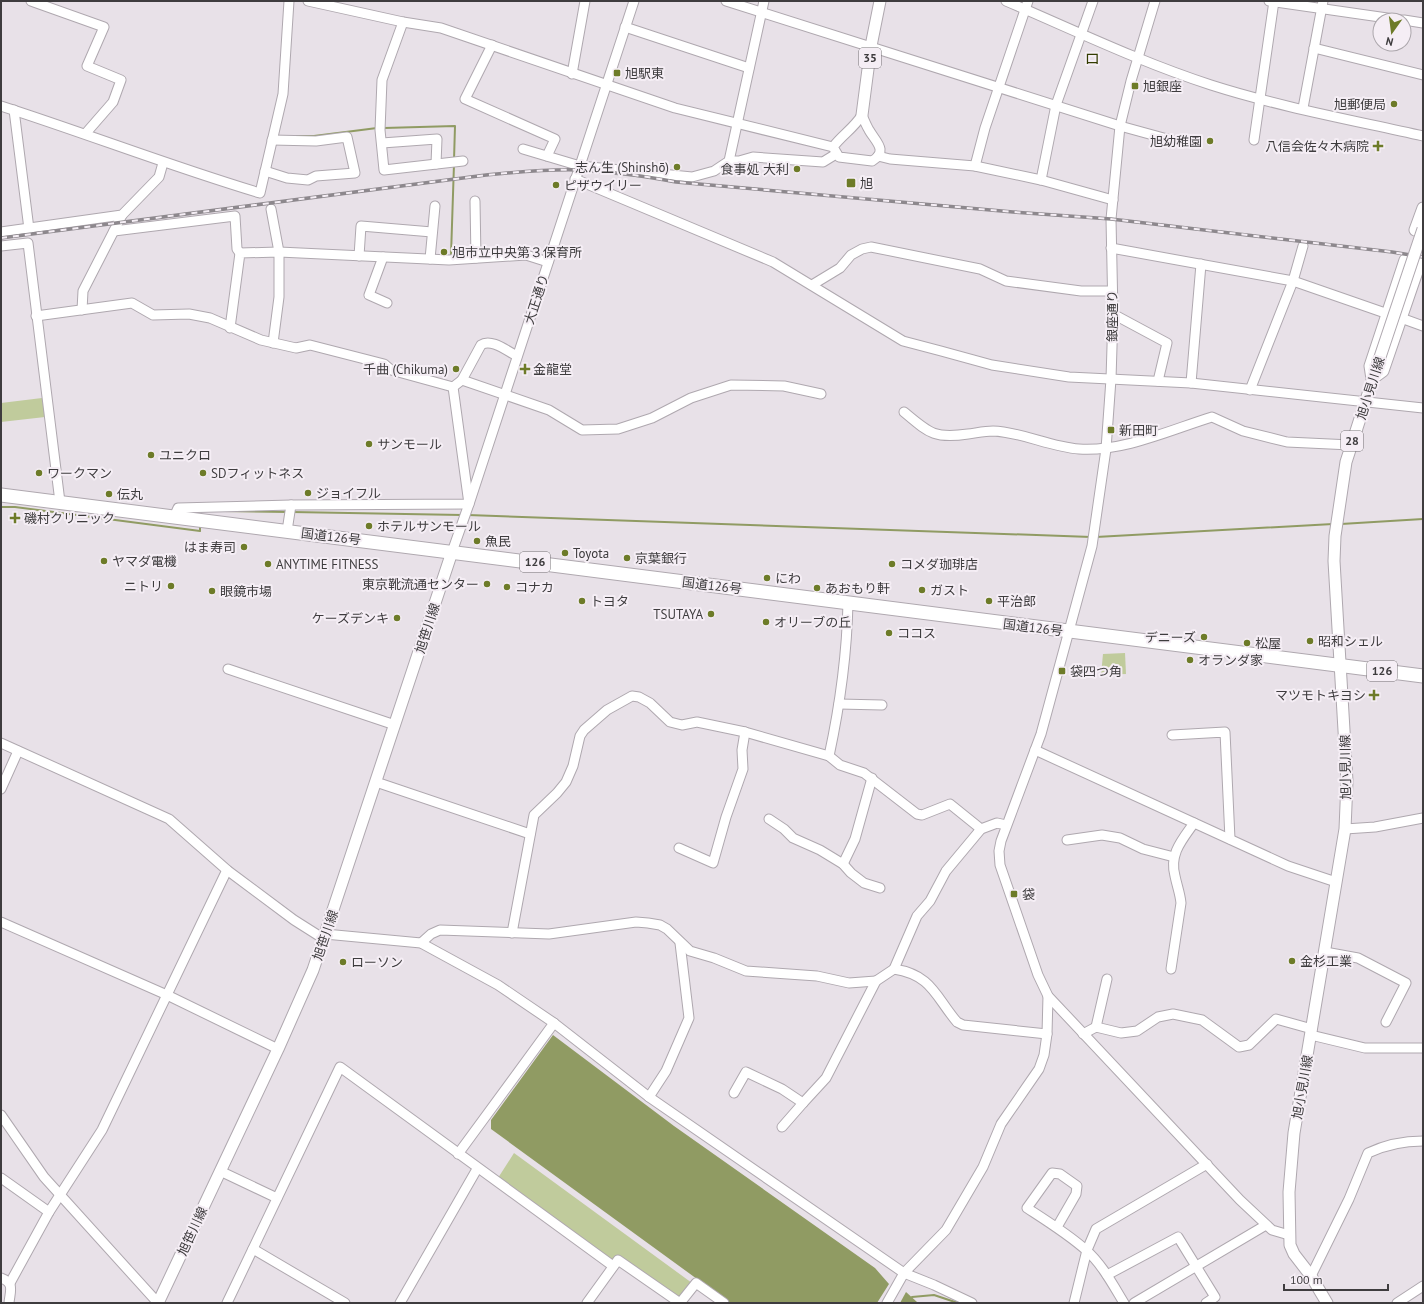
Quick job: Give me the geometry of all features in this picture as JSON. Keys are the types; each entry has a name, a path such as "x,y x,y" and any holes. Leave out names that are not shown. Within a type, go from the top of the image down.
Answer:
{"highway":[{"name":"国道126号","path":"1,495 848,602 1340,667 1423,676"}],"main road":[{"name":"35","path":"862,115 871,46 880,1"},
{"path":"1423,208 1415,230 1423,234"},
{"name":"旭小見川線","path":"1327,1303 1311,1276 1294,1254 1289,1235 1289,1192 1292,1157 1311,1032 1345,829 1347,781 1334,561 1336,524 1341,485 1351,445 1364,402 1423,228"},
{"path":"1405,260 1422,264 1382,371 1372,379 1370,366 1388,314 1405,260"},
{"name":"旭笹川線","path":"158,1303 278,1049 313,970 452,552"}],"street":[{"path":"31,1 104,27 87,66 121,80 113,102 86,133"},
{"path":"1,106 86,133 163,163 260,192 283,94 289,1"},
{"path":"308,1 404,22 441,28 675,108 835,150 839,157 872,161 878,156 880,149 879,144 869,130 862,115"},
{"path":"572,74 585,1"},
{"name":"大正通り","path":"452,552 634,1"},
{"path":"726,1 999,86 1120,126 1171,140"},
{"path":"729,161 764,1"},
{"path":"1006,1 1027,5 1081,33 1137,59 1208,84 1260,98 1423,136"},
{"path":"1041,180 1056,105 1093,1"},
{"name":"銀座通り","path":"1048,996 1038,975 1003,878 999,851 1006,825 1035,750 1069,631 1093,537 1106,449 1111,379 1111,248 1113,200 1120,126 1137,59 1155,1"},
{"path":"1254,140 1272,1 1322,5 1372,14"},
{"path":"975,166 999,86 1027,5"},
{"path":"1303,108 1322,5"},
{"path":"1412,21 1423,23"},
{"path":"404,22 382,80 380,130 384,170 463,161"},
{"path":"625,28 749,68"},
{"path":"492,45 465,99 555,139 547,156"},
{"path":"1314,48 1423,75"},
{"path":"14,110 29,229"},
{"path":"523,149 580,166 692,177 714,171 729,161 740,161 753,157 823,162 835,150 838,140 855,126 862,115"},
{"path":"265,171 287,178 308,180 316,176 355,173 347,137 316,141 272,140"},
{"path":"382,143 437,139 436,164"},
{"path":"878,156 890,159 975,166 1041,180 1113,200"},
{"path":"82,310 83,291 122,215 159,177 163,163"},
{"path":"575,179 773,262 903,341 992,365 1068,377 1191,383 1423,408"},
{"path":"475,201 476,258"},
{"path":"430,259 435,206"},
{"path":"271,209 279,252 279,297 273,343"},
{"path":"1,232 122,215"},
{"path":"114,231 235,216 237,249 240,253 230,328"},
{"path":"359,256 360,226 432,232"},
{"path":"1,246 28,243 60,502"},
{"path":"1250,390 1293,281 1303,246"},
{"path":"812,285 840,268 851,255 862,249 871,247 980,269 1006,281 1081,291 1112,291"},
{"path":"1111,248 1293,281 1388,314"},
{"path":"240,253 279,252 430,259 526,255 548,262"},
{"path":"383,257 369,295 387,304"},
{"path":"1191,383 1201,264"},
{"path":"36,316 132,303 153,315 189,314 210,318 230,328 261,340 296,348 310,345 384,364 391,370 453,387"},
{"path":"1112,314 1167,342 1158,382"},
{"path":"1401,318 1423,326"},
{"path":"453,387 462,380 481,345 484,343 490,342 517,356"},
{"path":"462,380 549,410 582,430 618,429 652,418 692,398 731,385 784,386 821,394"},
{"path":"174,516 178,508 290,509 469,504 453,387"},
{"path":"904,412 925,430 935,435 948,437 992,431 1079,449 1106,449 1212,417 1243,431 1287,442 1351,445"},
{"path":"287,531 290,509"},
{"path":"829,756 839,704 845,661 848,602"},
{"path":"228,669 395,724"},
{"path":"512,933 534,815 566,782 573,766 580,736 584,730 607,710 625,698 632,696 639,697 661,712 670,722 682,725 697,722 745,732 829,756 840,765 864,773 872,778 917,814 922,815 950,804 981,828"},
{"path":"839,704 882,705"},
{"path":"680,848 713,863 726,817 743,769 742,750 745,732"},
{"path":"1172,735 1225,732 1230,839"},
{"path":"1,743 169,820 227,870 294,920 325,936 421,943 498,985 554,1022 649,1097 904,1273 972,1303"},
{"path":"1035,750 1288,866 1336,882"},
{"path":"1,789 18,751"},
{"path":"843,864 855,839 872,778"},
{"path":"376,782 530,834"},
{"path":"1345,829 1375,827 1423,818"},
{"path":"769,819 784,829 793,838 820,850 843,864 857,879 880,888"},
{"path":"782,1128 802,1103 826,1078 876,981 894,969 917,916 930,901 946,872 981,828 997,823 1006,825"},
{"path":"1171,969 1181,903 1180,893 1174,875 1175,850 1194,823"},
{"path":"1067,840 1102,835 1120,838 1143,849 1174,857"},
{"path":"9,1303 11,1290 10,1283 49,1212 102,1130 227,870"},
{"path":"1,922 168,995 278,1049"},
{"path":"421,943 431,934 440,930 549,934 636,922 660,925 667,929 690,951 714,958 746,971 817,976 849,983 876,981"},
{"path":"649,1097 666,1071 689,1018 680,943"},
{"path":"1325,952 1358,958 1406,983 1386,1022"},
{"path":"894,969 903,971 928,983 951,1016 963,1025 1047,1034"},
{"path":"1096,1027 1107,979"},
{"path":"887,1303 904,1273 946,1230 954,1218 983,1167 1001,1124 1039,1070 1044,1055 1047,1034 1048,996"},
{"path":"1048,996 1266,1225 1277,1233 1289,1235"},
{"path":"1084,1034 1096,1027 1122,1033 1137,1031 1158,1017 1173,1014 1202,1020 1239,1047 1249,1045 1276,1019 1311,1032 1365,1048 1423,1048"},
{"path":"458,1154 554,1022"},
{"path":"228,1303 340,1067 477,1169 613,1266"},
{"path":"734,1093 746,1072 782,1089 802,1103"},
{"path":"1,1116 44,1177 158,1303"},
{"path":"1311,1276 1349,1199 1368,1153 1385,1145 1402,1142 1423,1141"},
{"path":"1074,1303 1087,1250 1096,1229 1207,1164"},
{"path":"400,1303 477,1169"},
{"path":"220,1171 277,1198"},
{"path":"1056,1227 1076,1194 1077,1186 1060,1174 1052,1173 1027,1208 1087,1250 1107,1275 1124,1303"},
{"path":"1,1178 49,1212"},
{"path":"1134,1303 1266,1225"},
{"path":"1107,1275 1178,1237 1195,1267 1215,1297 1206,1303"},
{"path":"253,1249 345,1303"},
{"path":"587,1303 618,1260 680,1303 696,1283 724,1303"},
{"path":"1,1278 10,1283"},
{"path":"1397,1303 1423,1286"}],"shaded area":[{"path":"42,398 45,417 1,422 1,403"},
{"path":"1125,653 1126,674 1101,675 1103,654"},
{"path":"553,1035 674,1126 875,1268 889,1284 877,1303 730,1303 491,1129 491,1120"},
{"path":"514,1153 692,1283 679,1299 670,1292 612,1263 498,1178"},
{"path":"906,1292 917,1302 918,1303 900,1303"}],"waterway":[{"path":"384,128 455,126 454,160"},
{"path":"290,136 314,136 377,128"},
{"path":"451,255 454,164"},
{"path":"1,507 15,507 200,531 200,526"},
{"path":"224,511 288,512"},
{"path":"292,512 462,515"},
{"path":"468,515 1091,537"},
{"path":"1341,524 1423,519"},
{"path":"1096,537 1333,524"},
{"path":"912,1297 934,1295 958,1303"}],"railway":[{"path":"1,238 486,175 566,170 615,173 676,182 1013,212 1111,219 1392,252 1423,257"}],"place":[{"name":"旭駅東","path":"617,73"},
{"name":"旭銀座","path":"1135,86"},
{"name":"旭郵便局","path":"1394,104"},
{"name":"旭幼稚園","path":"1210,141"},
{"name":"八信会佐々木病院","path":"1378,146"},
{"name":"志ん生 (Shinshō)","path":"677,167"},
{"name":"食事処 大利","path":"797,169"},
{"name":"旭","path":"851,183"},
{"name":"ピザウイリー","path":"556,185"},
{"name":"旭市立中央第３保育所","path":"444,252"},
{"name":"千曲 (Chikuma)","path":"456,369"},
{"name":"金龍堂","path":"525,369"},
{"name":"新田町","path":"1111,430"},
{"name":"サンモール","path":"369,444"},
{"name":"ユニクロ","path":"151,455"},
{"name":"ワークマン","path":"39,473"},
{"name":"SDフィットネス","path":"203,473"},
{"name":"ジョイフル","path":"308,493"},
{"name":"伝丸","path":"109,494"},
{"name":"磯村クリニック","path":"15,518"},
{"name":"ホテルサンモール","path":"369,526"},
{"name":"魚民","path":"477,541"},
{"name":"はま寿司","path":"244,547"},
{"name":"Toyota","path":"565,553"},
{"name":"京葉銀行","path":"627,558"},
{"name":"ヤマダ電機","path":"104,561"},
{"name":"ANYTIME FITNESS","path":"268,564"},
{"name":"コメダ珈琲店","path":"892,564"},
{"name":"にわ","path":"767,578"},
{"name":"東京靴流通センター","path":"487,584"},
{"name":"ニトリ","path":"171,586"},
{"name":"コナカ","path":"507,587"},
{"name":"あおもり軒","path":"817,588"},
{"name":"ガスト","path":"922,590"},
{"name":"眼鏡市場","path":"212,591"},
{"name":"トヨタ","path":"582,601"},
{"name":"平治郎","path":"989,601"},
{"name":"TSUTAYA","path":"711,614"},
{"name":"ケーズデンキ","path":"397,618"},
{"name":"オリーブの丘","path":"766,622"},
{"name":"ココス","path":"889,633"},
{"name":"デニーズ","path":"1204,637"},
{"name":"昭和シェル","path":"1310,641"},
{"name":"松屋","path":"1247,643"},
{"name":"オランダ家","path":"1190,660"},
{"name":"袋四つ角","path":"1062,671"},
{"name":"マツモトキヨシ","path":"1374,695"},
{"name":"袋","path":"1014,894"},
{"name":"金杉工業","path":"1292,961"},
{"name":"ローソン","path":"343,962"}],"district":[{"name":"ロ","path":"1092,59"}]}
